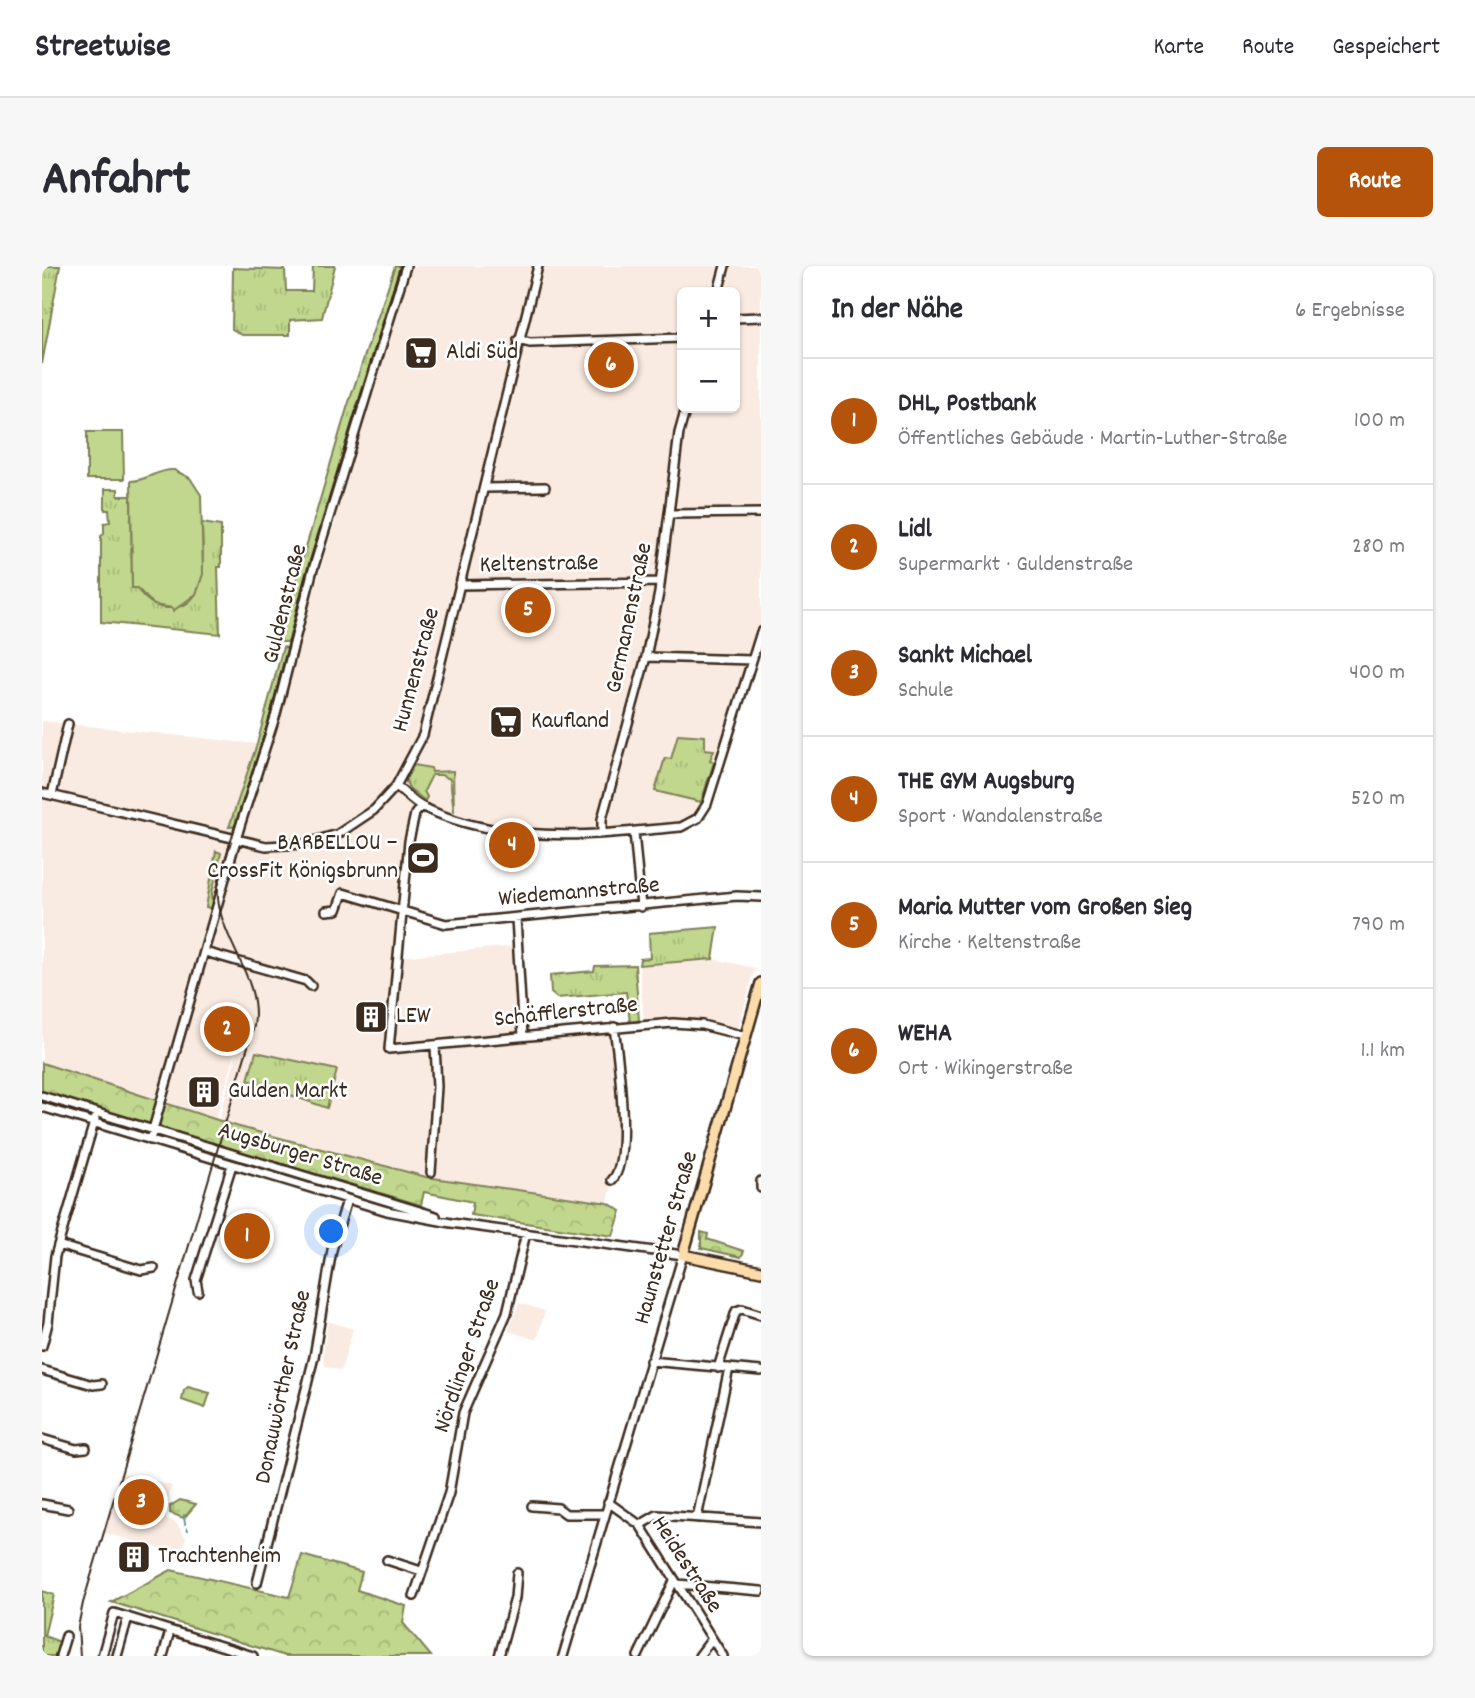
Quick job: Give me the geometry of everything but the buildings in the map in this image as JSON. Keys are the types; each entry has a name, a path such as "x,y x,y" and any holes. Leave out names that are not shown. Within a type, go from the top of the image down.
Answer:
{"main road":[{"name":"Haunstetter Straße","path":"683,1255 746,1036 756,1017 761,983"},
{"path":"683,1255 761,1271"}],"street":[{"name":"Guldenstraße","path":"150,1140 236,839 279,705 312,573 406,266"},
{"name":"Hunnenstraße","path":"42,793 236,839 278,846 325,840 374,810 396,786 423,735 538,266"},
{"path":"719,287 725,266"},
{"path":"740,318 761,317"},
{"path":"518,340 530,343 677,338"},
{"name":"Germanenstraße","path":"602,834 602,819 646,657 685,413"},
{"path":"484,488 545,487"},
{"path":"670,514 761,513"},
{"name":"Keltenstraße","path":"459,585 660,582"},
{"path":"396,786 421,806 479,826 507,830 602,834 681,827 692,823 703,811 761,632"},
{"path":"646,657 752,660"},
{"path":"52,795 68,724"},
{"path":"401,910 413,821 421,806"},
{"path":"634,832 641,907"},
{"name":"Wiedemannstraße","path":"326,911 337,910 343,893 446,924 761,897"},
{"name":"Schäfflerstraße","path":"401,910 388,1049 614,1027 692,1024 746,1036"},
{"path":"516,918 523,1036"},
{"path":"205,952 306,981 310,986"},
{"path":"611,1180 617,1168 623,1119 614,1027"},
{"path":"431,1172 438,1087 435,1045"},
{"name":"Augsburger Straße","path":"42,1096 467,1225"},
{"name":"Augsburger Straße","path":"42,1107 348,1200 416,1217 683,1255"},
{"path":"42,1346 48,1323 58,1245 97,1113"},
{"path":"198,1291 196,1280 232,1165"},
{"path":"761,1181 761,1188"},
{"name":"Donauwörther Straße","path":"257,1583 314,1357 332,1250 348,1200"},
{"name":"Nördlinger Straße","path":"414,1596 449,1493 463,1413 507,1313 526,1233"},
{"path":"58,1245 142,1270 154,1268"},
{"name":"Haunstetter Straße","path":"563,1656 683,1255"},
{"path":"719,1368 736,1311 742,1309 761,1315"},
{"path":"650,1361 761,1371"},
{"path":"697,1518 729,1368"},
{"path":"42,1370 93,1385 103,1384"},
{"path":"42,1439 76,1449 86,1448"},
{"name":"Heidestraße","path":"608,1502 640,1525 723,1656"},
{"path":"42,1504 68,1509"},
{"path":"532,1506 558,1508 566,1514 605,1514"},
{"path":"640,1525 657,1515 761,1522"},
{"path":"387,1560 421,1570"},
{"path":"499,1656 515,1598 517,1573"},
{"path":"638,1656 675,1583 761,1591"},
{"path":"102,1656 114,1613 253,1656"},
{"path":"117,1656 128,1617"},
{"path":"163,1656 170,1631"},
{"path":"60,1656 66,1636"},
{"path":"699,1656 711,1640"}],"shaded area":[{"path":"411,266 720,266 714,287 677,287 677,413 740,413 740,287 724,287 730,266 761,266 761,636 710,803 698,824 682,830 594,835 480,829 421,809 415,830 398,957 515,946 522,1036 614,1026 622,1135 608,1203 426,1177 219,1120 244,1024 216,1118 167,1102 208,956 203,954 158,1099 42,1063 42,721 257,744 271,748 310,605"},
{"path":"713,959 755,968 738,1029 697,1021 644,1022 639,965"},
{"path":"519,1303 545,1311 537,1340 508,1331"},
{"path":"328,1321 353,1329 341,1371 325,1366 323,1355"},
{"path":"123,1473 172,1486 163,1517 176,1523 186,1538 182,1548 171,1552 105,1533"}],"green space":[{"path":"42,266 60,266 42,364"},
{"path":"313,266 335,266 322,318 290,320 290,335 242,335 232,329 233,268 285,270 286,291 312,291"},
{"path":"395,266 402,266 314,553 292,642 278,642 347,408"},
{"path":"87,432 123,432 124,479 87,479"},
{"path":"174,470 190,478 201,495 203,574 196,594 173,611 173,608 154,605 137,588 132,588 131,481"},
{"path":"105,489 118,489 118,496 131,496 132,588 137,588 154,605 168,608 182,606 192,599 202,576 202,523 221,526 221,567 218,567 220,634 101,622 101,536 104,534 104,523 110,522 109,510 105,510"},
{"path":"283,647 290,649 237,826 229,827 257,744"},
{"path":"678,734 705,736 705,749 714,750 710,760 714,762 701,802 655,791 665,758 671,759"},
{"path":"414,765 431,768 432,772 453,771 454,812 450,779 432,775 424,791 427,797 425,801 409,788 405,780"},
{"path":"216,851 221,853 212,893 213,909 206,907"},
{"path":"718,927 713,959 639,965 640,959 650,958 649,933"},
{"path":"635,965 639,1021 630,1022 626,992 557,998 551,993 550,975 594,971 595,966"},
{"path":"256,1052 337,1070 327,1108 248,1080"},
{"path":"42,1063 236,1126 426,1177 608,1203 621,1211 613,1236 471,1215 473,1202 424,1192 421,1205 42,1093"},
{"path":"701,1232 708,1234 707,1239 744,1251 741,1257 701,1248"},
{"path":"188,1387 210,1393 205,1408 182,1400 184,1390"},
{"path":"180,1500 196,1504 184,1518 170,1513 170,1506"},
{"path":"302,1555 362,1572 357,1590 406,1606 403,1623 431,1656 285,1656 111,1602 171,1570 289,1597"},
{"path":"42,1591 54,1595 44,1636 60,1642 64,1638 58,1656 42,1656"}],"waterway":[{"path":"184,1515 185,1524"}],"tram line":[{"path":"80,1656 78,1627 83,1603 254,1026 255,1007 251,988 222,916 218,898 219,879 270,716 305,577 400,266"}],"place":[{"name":"Aldi Süd","path":"421,353"},
{"name":"WEHA","path":"611,365"},
{"name":"Maria Mutter vom Großen Sieg","path":"528,610"},
{"name":"Kaufland","path":"506,722"},
{"name":"THE GYM Augsburg","path":"512,845"},
{"name":"BARBELLOU – CrossFit Königsbrunn","path":"423,858"},
{"name":"LEW","path":"371,1017"},
{"name":"Lidl","path":"227,1029"},
{"name":"Gulden Markt","path":"204,1092"},
{"name":"DHL, Postbank","path":"247,1236"},
{"name":"Sankt Michael","path":"141,1502"},
{"name":"Trachtenheim","path":"134,1557"}]}
